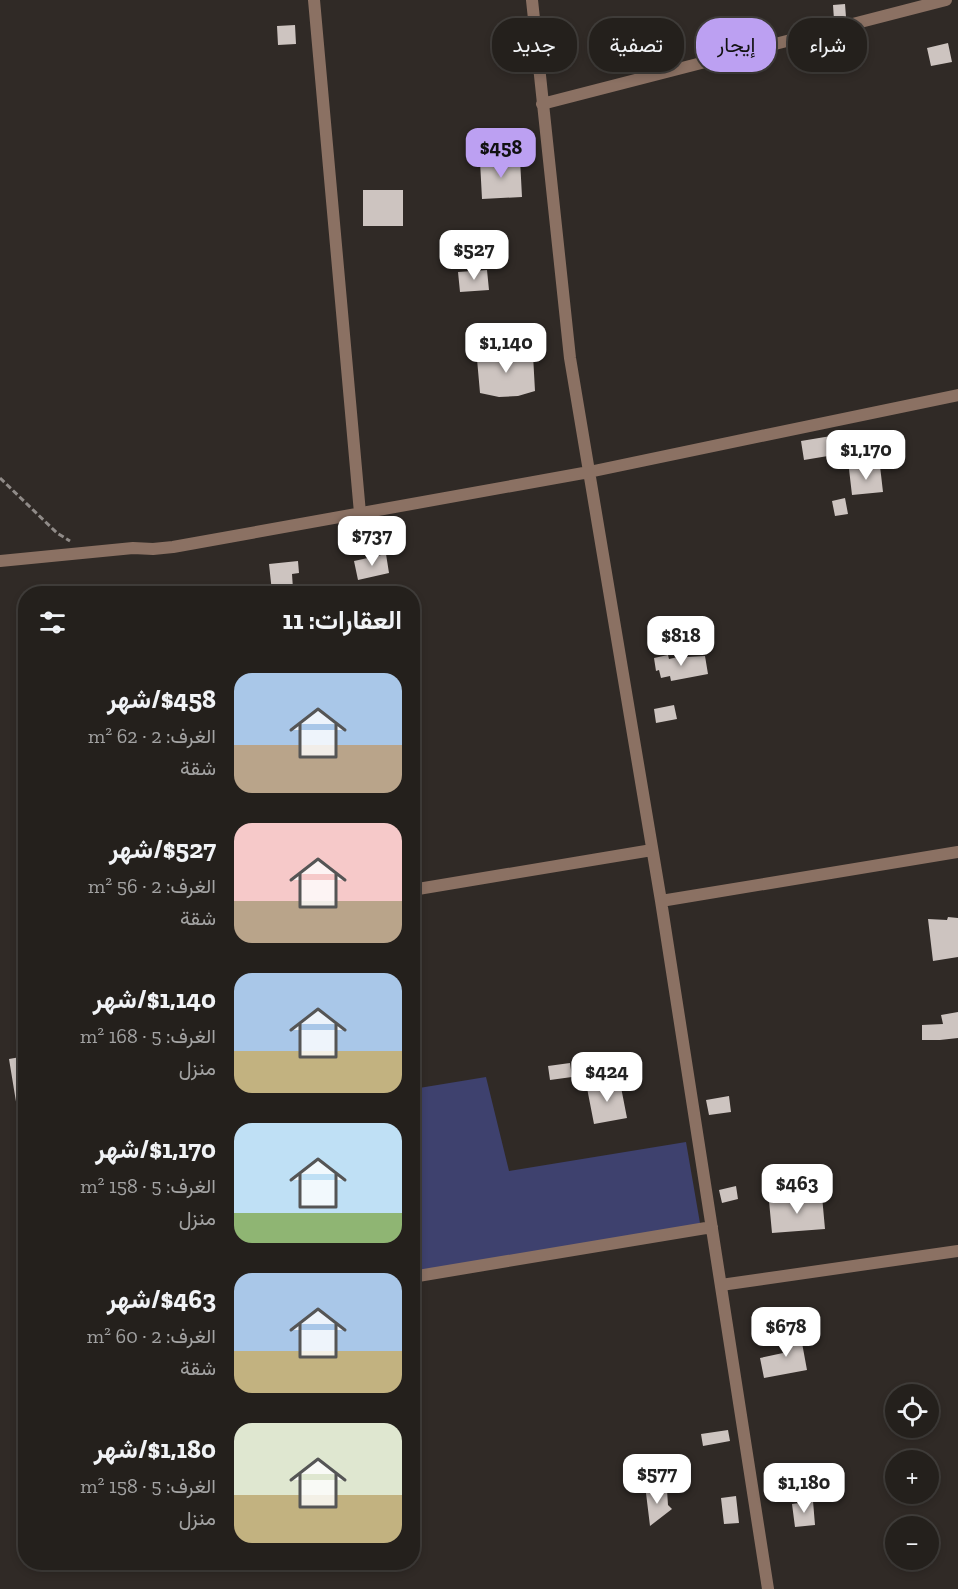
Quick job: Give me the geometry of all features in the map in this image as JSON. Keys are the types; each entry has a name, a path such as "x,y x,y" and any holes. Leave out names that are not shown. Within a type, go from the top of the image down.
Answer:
{"street":[{"path":"314,0 360,513"},
{"path":"532,0 570,358 661,901 768,1589"},
{"path":"542,104 946,0"},
{"path":"0,561 133,548 173,547 589,472 958,395"},
{"path":"420,889 652,850"},
{"path":"661,901 958,852"},
{"path":"420,1276 712,1227"},
{"path":"721,1285 958,1251"}],"path":[{"path":"0,478 57,533 90,552"}],"shaded area":[{"path":"486,1077 509,1171 686,1142 701,1229 420,1276 420,1088"}],"building":[{"path":"845,4 846,17 834,18 833,5"},
{"path":"295,25 296,44 278,45 277,26"},
{"path":"948,43 952,62 931,66 927,48"},
{"path":"520,159 522,197 482,199 480,161"},
{"path":"363,190 403,190 403,226 363,226"},
{"path":"487,270 489,290 460,292 458,272"},
{"path":"486,351 488,354 528,351 533,355 535,391 518,396 499,397 480,393 477,359"},
{"path":"837,435 840,454 804,460 801,441"},
{"path":"880,466 883,492 852,495 849,469"},
{"path":"845,498 848,514 835,516 832,501"},
{"path":"386,554 389,573 358,580 354,561"},
{"path":"298,561 299,573 292,574 293,586 271,586 269,564"},
{"path":"668,655 669,659 687,655 687,657 705,656 708,674 671,681 670,676 661,678 659,670 656,671 654,658"},
{"path":"674,705 677,719 656,723 654,709"},
{"path":"948,917 958,918 958,957 933,961 928,919 947,920"},
{"path":"958,1012 958,1038 922,1040 922,1025 943,1024 941,1015"},
{"path":"18,1057 18,1114 9,1059"},
{"path":"570,1063 572,1077 550,1080 548,1066"},
{"path":"620,1082 627,1118 594,1124 587,1088"},
{"path":"729,1096 731,1112 709,1115 706,1100"},
{"path":"736,1186 738,1199 722,1203 719,1190"},
{"path":"822,1196 825,1229 772,1233 769,1201"},
{"path":"800,1332 807,1370 764,1378 760,1358 783,1353 780,1336"},
{"path":"728,1430 730,1441 703,1446 701,1434"},
{"path":"667,1490 668,1505 672,1509 650,1526 646,1493"},
{"path":"736,1496 739,1523 724,1524 721,1498"},
{"path":"813,1501 815,1525 795,1527 792,1504"}]}
